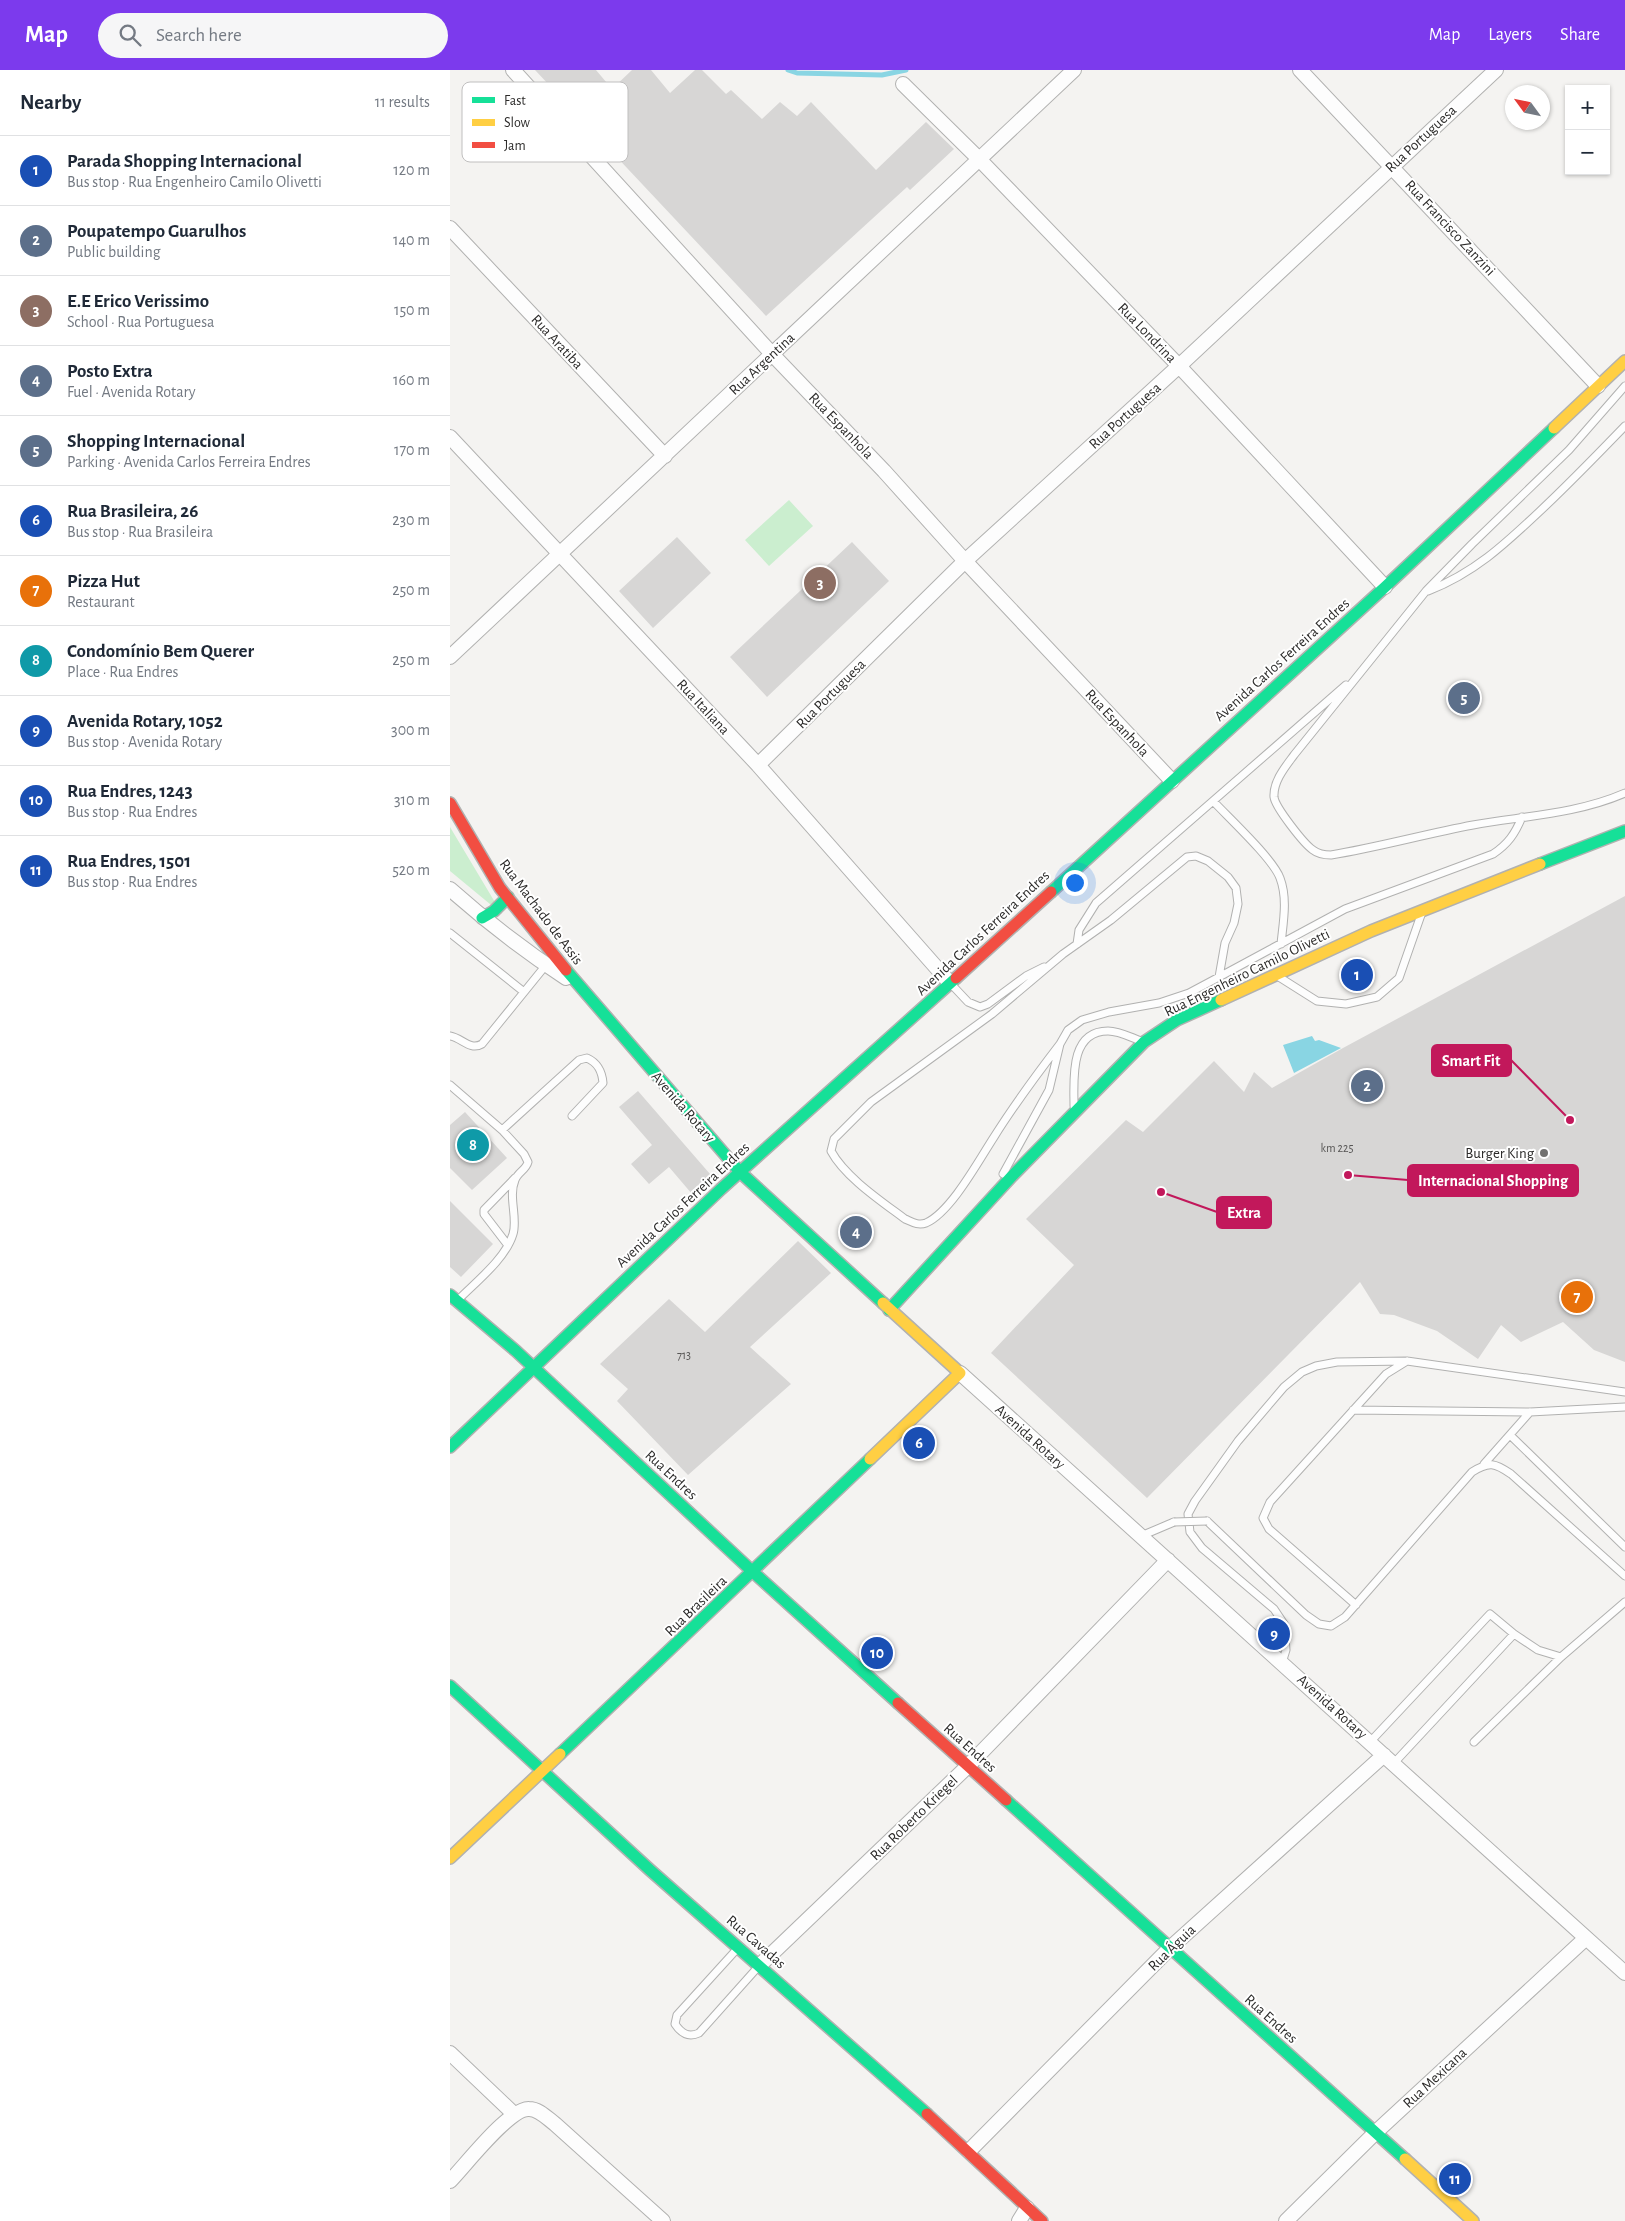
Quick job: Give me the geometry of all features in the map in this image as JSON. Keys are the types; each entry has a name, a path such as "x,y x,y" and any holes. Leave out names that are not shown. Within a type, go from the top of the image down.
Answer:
{"street":[{"name":"Rua Espanhola","path":"512,70 523,82"},
{"name":"Rua Argentina","path":"450,657 560,556 1074,70"},
{"name":"Rua Francisco Zanzini","path":"1300,70 1598,386"},
{"name":"Rua Portuguesa","path":"758,765 966,561 1179,366 1496,70"},
{"name":"Rua Londrina","path":"903,84 979,158 1179,366 1385,587"},
{"name":"Rua Espanhola","path":"596,162 772,354 884,471 1172,781"},
{"name":"Rua Aratiba","path":"450,228 665,456"},
{"name":"Avenida Carlos Ferreira Endres","path":"450,1447 740,1172 1385,587 1625,360"},
{"name":"Rua Italiana","path":"450,436 560,556 758,765 950,983"},
{"name":"Rua Machado de Assis","path":"450,803 461,825 508,897 578,986"},
{"name":"Rua Engenheiro Camilo Olivetti","path":"889,1310 1074,1112 1144,1042 1177,1020 1371,931 1625,831"},
{"name":"Avenida Rotary","path":"450,889 482,918 578,986 740,1172 889,1310 1625,1972"},
{"path":"482,918 494,911 508,897"},
{"name":"Rua Endres","path":"453,1298 533,1367 753,1572 1169,1949 1376,2132 1473,2221"},
{"name":"Rua Brasileira","path":"450,1858 543,1772 960,1373"},
{"name":"Rua Roberto Kriegel","path":"760,1965 968,1766 1168,1560"},
{"name":"Rua Cavadas","path":"450,1686 650,1870 969,2151 1042,2221"},
{"name":"Rua Águia","path":"969,2151 1169,1949 1389,1759"},
{"name":"Rua Mexicana","path":"1286,2221 1376,2132 1586,1938"},
{"path":"450,2053 514,2114"},
{"path":"450,2181 514,2114 522,2109 530,2109 540,2113 663,2221"},
{"path":"1019,2221 1027,2208"}],"lane":[{"path":"1625,386 1569,450 1426,591 1294,755 1278,780 1274,796 1276,805 1309,847 1320,854 1331,856 1471,825 1606,801 1625,793"},
{"path":"1426,591 1447,584 1494,554 1582,471 1625,426"},
{"path":"1077,944 1080,930 1096,903 1360,673"},
{"path":"1214,802 1271,863 1280,877 1284,893 1282,944"},
{"path":"1219,977 1225,943 1234,923 1238,904 1236,888 1228,877 1208,861 1196,856 1186,857 1126,908 1050,964 992,1014 872,1102 834,1139 831,1151 836,1159 872,1194 904,1219 919,1224 926,1223 948,1204 975,1168 994,1137 1068,1030 1082,1020 1109,1012 1159,1003 1190,993 1344,909 1493,854 1506,845 1516,832 1522,817"},
{"path":"1275,974 1317,1001 1346,1004 1376,997 1399,978 1422,910"},
{"path":"450,933 524,992"},
{"path":"950,983 968,1002 980,1007 988,1004 1026,976 1050,964"},
{"path":"450,1036 460,1039 471,1046 477,1047 482,1044 546,965"},
{"path":"1074,1112 1075,1058 1080,1046 1088,1037 1107,1031 1117,1032 1144,1042"},
{"path":"983,1209 1049,1090 1060,1044"},
{"path":"502,1130 579,1060 587,1058 593,1061 602,1072 603,1083 572,1116"},
{"path":"450,1085 502,1130 524,1154 528,1162 527,1168 484,1210 484,1214 508,1244"},
{"path":"453,1298 499,1259 514,1233 512,1194 515,1178"},
{"path":"1282,1663 1286,1650 1284,1624 1274,1609 1202,1548 1190,1532 1188,1514 1195,1501 1238,1441 1284,1387 1302,1372 1316,1366 1337,1362 1408,1361 1625,1392"},
{"path":"1356,1605 1269,1528 1264,1518 1270,1502 1386,1374 1408,1361"},
{"path":"1353,1410 1530,1412 1625,1408"},
{"path":"1141,1536 1174,1522 1206,1521 1306,1615 1320,1624 1331,1626 1345,1617 1472,1472 1484,1464 1530,1412"},
{"path":"1510,1435 1625,1547"},
{"path":"1484,1464 1498,1465 1511,1474 1625,1576"},
{"path":"1474,1742 1561,1657 1625,1602"},
{"path":"1370,1742 1490,1614 1514,1634 1538,1650 1561,1657"},
{"path":"1389,1759 1514,1634"},
{"path":"739,1947 677,2015 675,2024 678,2029 686,2035 693,2036 699,2033 760,1965"}],"green space":[{"path":"789,500 813,526 769,566 745,540"},
{"path":"450,827 502,914 450,871"}],"water":[{"path":"1312,1036 1315,1041 1319,1040 1341,1048 1294,1073 1283,1045"}],"building":[{"path":"535,70 596,70 606,82 546,82"},
{"path":"632,70 651,70 670,93 695,70 702,70 726,94 731,90 762,119 780,102 797,116 811,102 876,170 926,122 954,149 910,190 907,187 766,316 621,162 628,162 628,82 619,82"},
{"path":"677,537 711,573 653,628 619,591"},
{"path":"852,542 889,581 767,697 730,657"},
{"path":"1625,896 1625,1362 1594,1350 1563,1322 1521,1342 1501,1325 1478,1359 1437,1331 1394,1315 1380,1314 1360,1282 1147,1498 991,1353 1074,1265 1026,1219 1126,1120 1143,1132 1214,1061 1244,1092 1254,1072 1272,1088"},
{"path":"638,1091 710,1174 709,1180 692,1194 669,1167 649,1184 631,1164 652,1145 619,1107"},
{"path":"465,1112 507,1158 472,1190 450,1168 450,1125"},
{"path":"450,1201 493,1244 461,1277 450,1267"},
{"path":"798,1241 831,1273 750,1347 791,1384 688,1475 617,1401 628,1389 600,1364 669,1299 705,1332"}],"waterway":[{"path":"788,70 797,73 882,75 906,70"}],"traffic: fast":[{"path":"1051,892 1385,587 1554,428"},
{"path":"1540,864 1625,831"},
{"path":"482,918 494,911 508,897"},
{"path":"566,970 740,1172 883,1303"},
{"path":"450,1447 721,1189 956,978"},
{"path":"889,1310 1012,1176 1144,1042 1177,1020 1221,1000"},
{"path":"450,1295 516,1351 753,1572 898,1703"},
{"path":"560,1754 870,1459"},
{"path":"450,1686 650,1870 927,2114"},
{"path":"1006,1800 1405,2159"}],"traffic: slow":[{"path":"1554,428 1625,361"},
{"path":"1221,1000 1371,931 1540,864"},
{"path":"870,1459 960,1373 883,1303"},
{"path":"450,1858 560,1754"},
{"path":"1405,2159 1473,2221"}],"traffic: jam":[{"path":"450,803 500,888 566,970"},
{"path":"956,978 1051,892"},
{"path":"898,1703 1006,1800"},
{"path":"927,2114 1042,2221"}],"place":[{"name":"E.E Erico Verissimo","path":"820,583"},
{"name":"Shopping Internacional","path":"1464,698"},
{"name":"Parada Shopping Internacional","path":"1357,975"},
{"name":"Poupatempo Guarulhos","path":"1367,1086"},
{"name":"Smart Fit","path":"1570,1120"},
{"name":"Condomínio Bem Querer","path":"473,1145"},
{"name":"Burger King","path":"1544,1153"},
{"name":"Internacional Shopping","path":"1348,1175"},
{"name":"Extra","path":"1161,1192"},
{"name":"Posto Extra","path":"856,1232"},
{"name":"Pizza Hut","path":"1577,1297"},
{"name":"Rua Brasileira, 26","path":"919,1443"},
{"name":"Avenida Rotary, 1052","path":"1274,1634"},
{"name":"Rua Endres, 1243","path":"877,1653"},
{"name":"Rua Endres, 1501","path":"1455,2179"}]}
